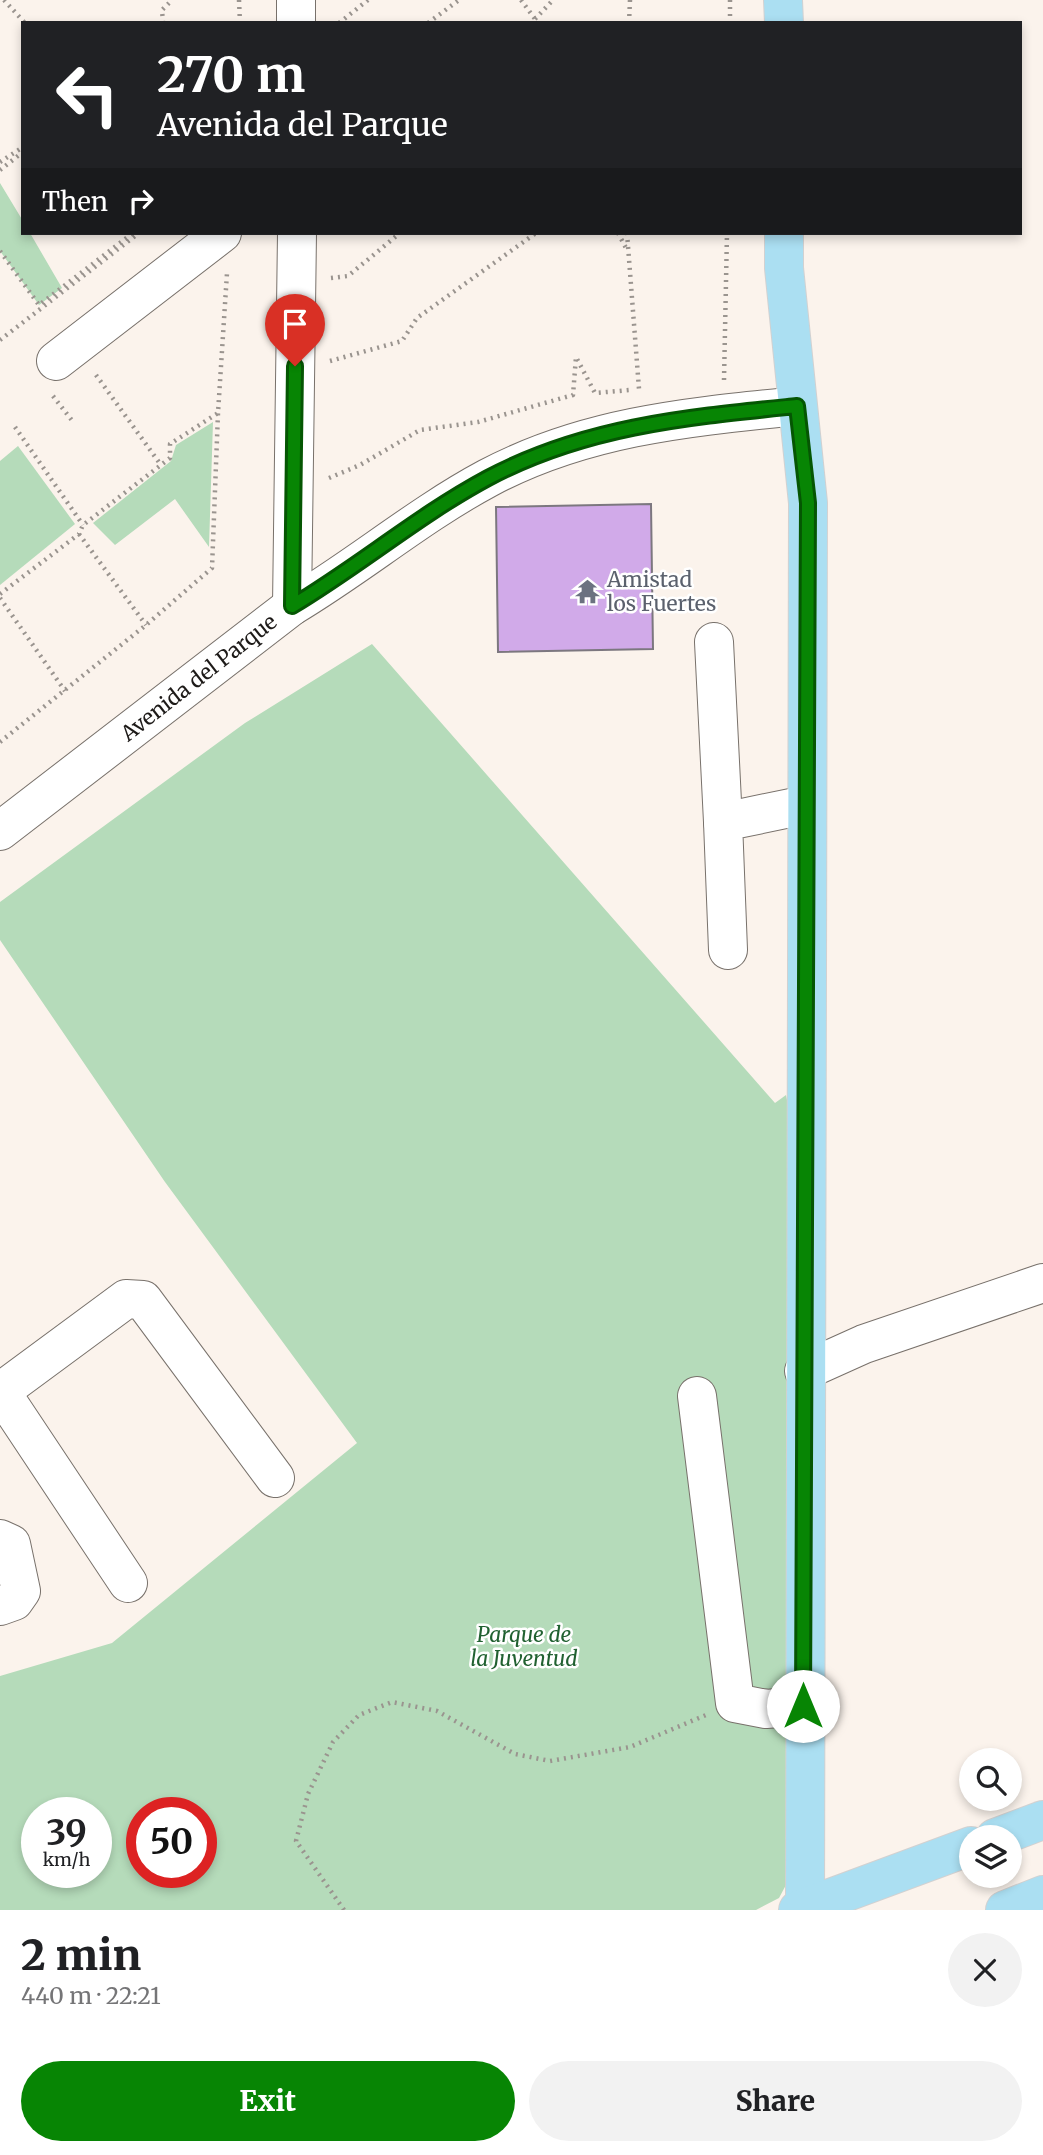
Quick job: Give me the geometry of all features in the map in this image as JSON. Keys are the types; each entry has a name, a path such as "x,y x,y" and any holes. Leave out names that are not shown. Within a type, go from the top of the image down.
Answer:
{"main road":[{"path":"783,0 784,21"},
{"path":"784,235 784,268 808,503 803,1909 959,1850"},
{"path":"1022,1828 1043,1820"},
{"path":"1005,1910 1043,1895"}],"street":[{"path":"296,0 296,21"},
{"path":"292,606 297,235"},
{"path":"74,365 225,247"},
{"name":"Avenida del Parque","path":"0,831 292,606 338,578 406,528 490,478 586,439 666,419 797,406"},
{"path":"715,642 728,950"},
{"path":"723,822 805,805"},
{"path":"804,1371 863,1343 1043,1283"},
{"path":"128,1583 1,1392 127,1299 143,1300 275,1478"},
{"path":"697,1396 735,1703 766,1709 803,1706"},
{"path":"0,1539 11,1544 20,1591 14,1601 0,1606"}],"path":[{"path":"4,0 23,21"},
{"path":"239,0 240,21"},
{"path":"342,21 368,0"},
{"path":"431,21 459,0"},
{"path":"521,0 536,21 553,0"},
{"path":"629,21 630,0"},
{"path":"730,0 730,21"},
{"path":"165,21 162,10 170,1"},
{"path":"0,162 21,150"},
{"path":"0,170 21,151"},
{"path":"0,251 39,305 130,235"},
{"path":"0,340 136,235"},
{"path":"320,279 348,276 398,235"},
{"path":"323,363 402,341 417,318 533,235"},
{"path":"619,235 627,250"},
{"path":"627,235 639,389"},
{"path":"724,386 727,235"},
{"path":"0,742 146,625 212,568 225,247"},
{"path":"328,465 329,478 360,465 420,430 478,422 573,396 576,356 594,393 651,389"},
{"path":"74,365 162,465"},
{"path":"65,691 0,596 79,534 83,525 170,458 170,444 218,413"},
{"path":"15,427 83,525"},
{"path":"79,534 146,625"},
{"path":"344,1910 296,1841 309,1794 333,1742 359,1715 391,1702 437,1711 515,1754 550,1761 630,1747 735,1703"}],"green space":[{"path":"0,183 21,218 21,235 31,235 62,288 39,305 0,251"},
{"path":"213,422 209,547 175,499 115,545 93,523 171,461 176,445"},
{"path":"18,446 75,524 0,585 0,461"},
{"name":"Parque de la Juventud","path":"372,644 775,1103 786,1095 789,1110 787,1883 779,1898 756,1910 0,1910 0,1676 112,1643 357,1443 165,1182 0,940 0,902 245,723"}],"building":[{"path":"651,504 653,649 498,652 496,507"}],"place":[{"name":"Amistad los Fuertes","path":"587,592"}],"route":[{"path":"295,366 292,606 338,578 406,528 490,478 586,439 666,419 797,406 808,503 803,1706"}]}
